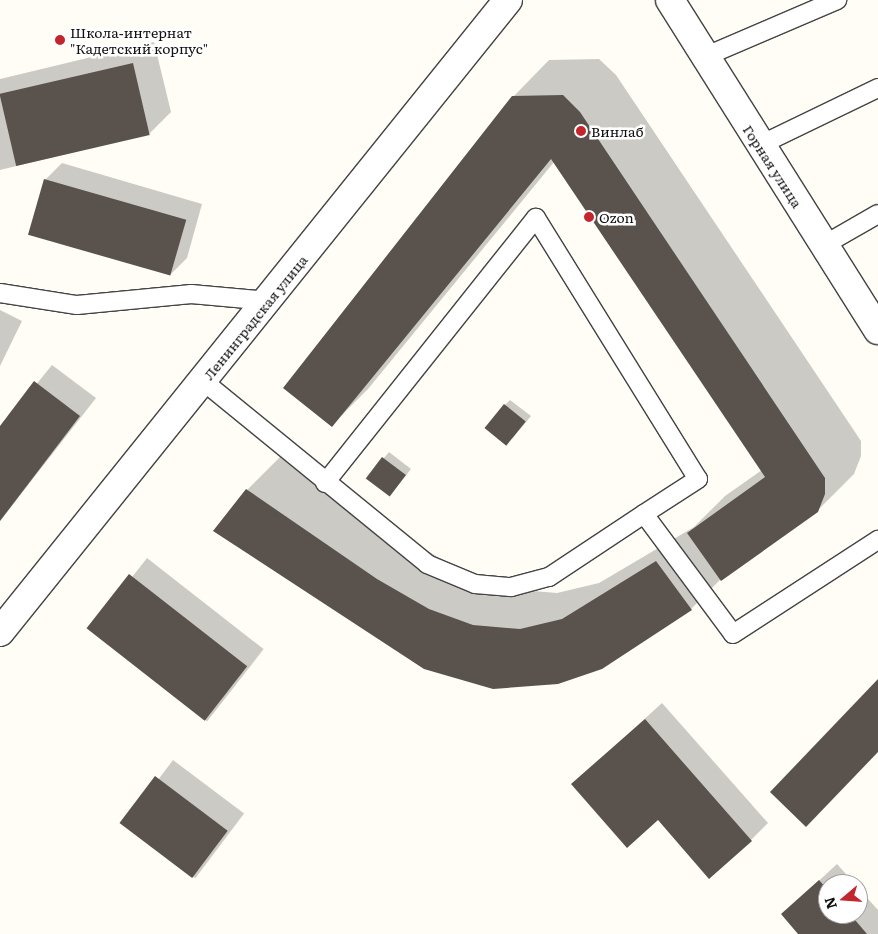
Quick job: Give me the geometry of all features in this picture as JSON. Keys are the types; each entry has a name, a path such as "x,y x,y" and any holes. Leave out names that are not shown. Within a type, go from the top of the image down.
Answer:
{"street":[{"name":"Ленинградская улица","path":"0,632 269,301 508,0"},
{"name":"Горная улица","path":"670,0 704,57 878,330"}],"lane":[{"path":"704,57 837,0"},
{"path":"760,145 878,88"},
{"path":"824,245 878,214"},
{"path":"204,381 325,483 427,564 475,584 511,587 549,577 698,479 536,218 325,483"},
{"path":"0,293 77,305 190,294 269,301"},
{"path":"644,514 732,634 878,540"}],"building":[{"path":"133,63 150,135 16,166 0,94"},
{"path":"563,95 580,112 825,478 825,494 818,512 721,581 687,533 765,477 551,159 332,427 283,388 512,96"},
{"path":"44,179 186,220 170,276 28,235"},
{"path":"34,381 80,416 0,521 0,426"},
{"path":"504,404 526,422 506,446 484,428"},
{"path":"382,457 406,475 390,497 366,479"},
{"path":"246,489 377,579 429,609 473,625 520,629 562,619 656,561 692,610 602,669 558,684 493,689 424,669 213,531"},
{"path":"129,574 247,666 205,721 87,628"},
{"path":"878,679 878,752 806,827 770,792"},
{"path":"645,719 752,841 709,879 658,820 627,848 571,784"},
{"path":"155,776 228,831 192,878 119,823"},
{"path":"818,881 818,924 858,924 867,934 798,934 781,914"}],"place":[{"name":"Школа-интернат \"Кадетский корпус\"","path":"60,40"},
{"name":"Винлаб","path":"581,131"},
{"name":"Ozon","path":"589,217"}]}
